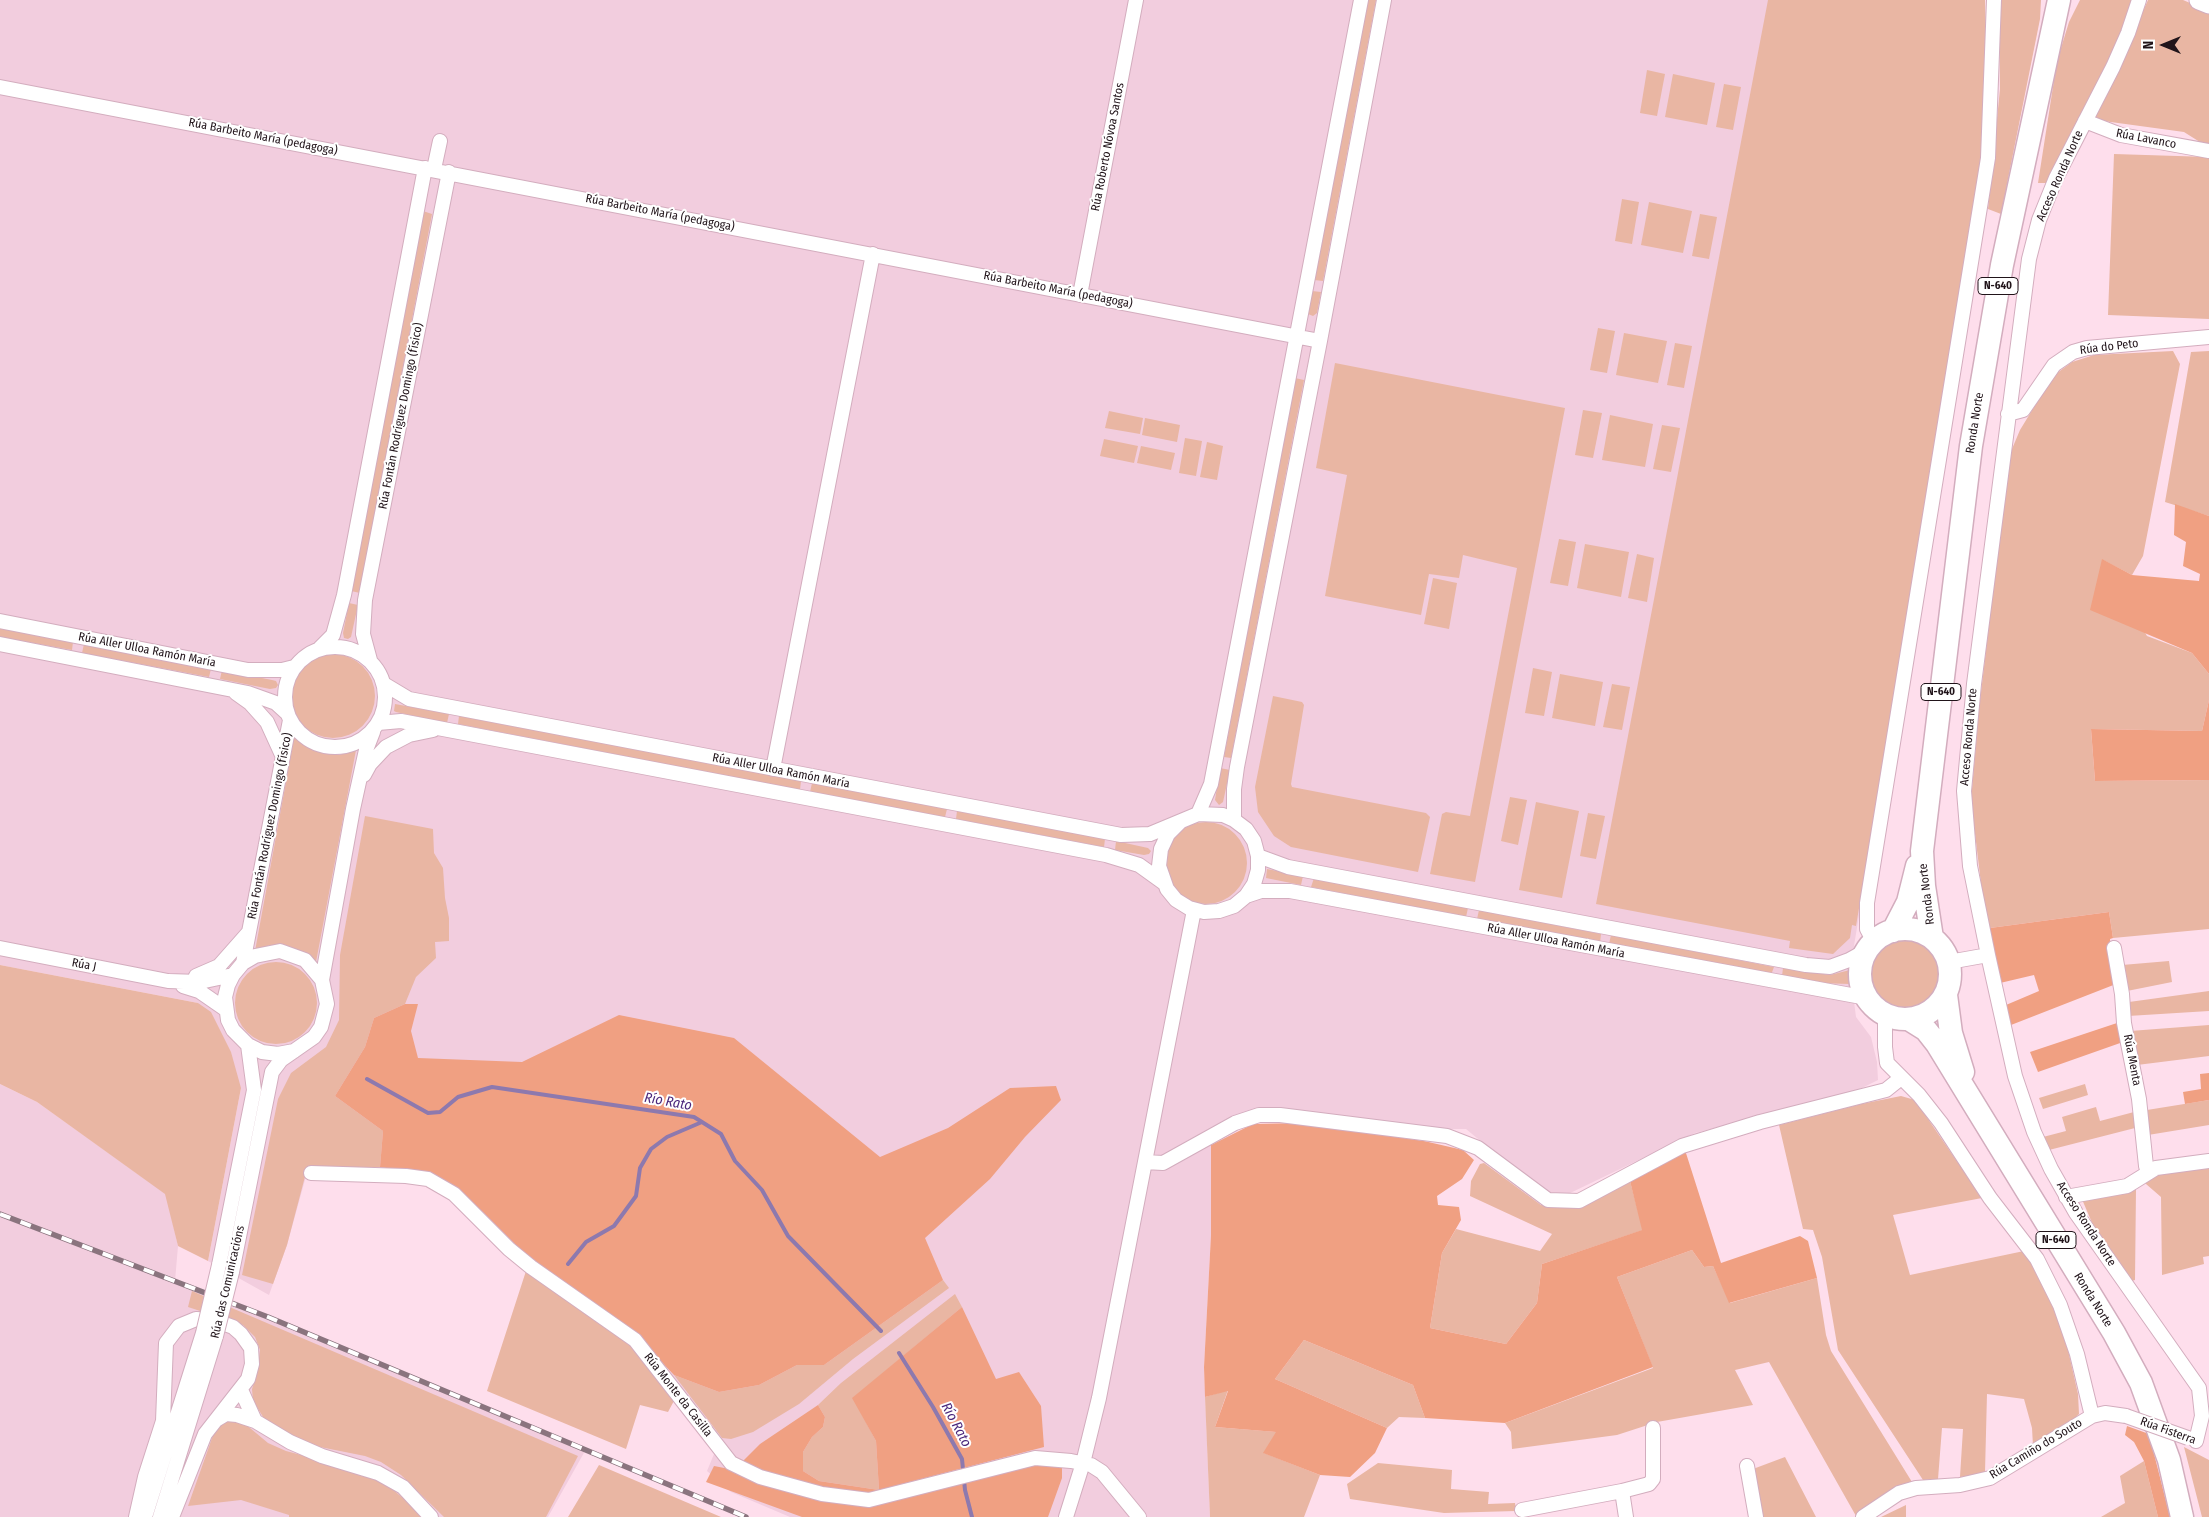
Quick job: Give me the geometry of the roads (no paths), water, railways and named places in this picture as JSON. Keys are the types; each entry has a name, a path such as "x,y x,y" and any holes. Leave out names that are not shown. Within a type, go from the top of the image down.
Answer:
{"highway":[{"name":"Ronda Norte","path":"1867,998 1860,974 1878,941 1908,902 1922,851 1971,446 2002,265 2059,0"},
{"name":"Ronda Norte","path":"1922,851 1924,886 1932,938"},
{"name":"Ronda Norte","path":"1878,941 1913,930 1932,938 1940,944 1949,962 1950,979 1946,995 1951,1033 1970,1097"},
{"path":"1910,1020 1925,1016 1937,1007 1946,995"},
{"path":"1867,998 1875,1008 1885,1015"},
{"name":"Ronda Norte","path":"1885,1015 1897,1019 1910,1020 1926,1030 1970,1097 2023,1187 2114,1333 2141,1383 2169,1460 2182,1517"}],"main road":[{"path":"2199,0 2209,4"}],"street":[{"name":"Rúa Roberto Nóvoa Santos","path":"1080,294 1136,0"},
{"path":"1198,814 1211,784 1360,0"},
{"path":"1246,896 1254,884 1258,870 1258,856 1250,835 1234,820 1234,789 1237,767 1384,0"},
{"path":"1878,941 1867,929 1867,902 1988,158 1994,0"},
{"name":"Acceso Ronda Norte","path":"2139,0 2128,33 2049,195 2039,220 2029,259 1974,684 1964,791 1970,866 1988,955 2018,1086 2034,1132 2066,1197 2200,1388 2202,1416 2198,1442"},
{"name":"Rúa Barbeito María (pedagoga)","path":"0,87 1320,340"},
{"name":"Rúa Lavanco","path":"2084,120 2121,135 2209,151"},
{"name":"Rúa Fontán Rodríguez Domingo (físico)","path":"320,648 333,635 344,595 430,168 440,141"},
{"name":"Rúa Fontán Rodríguez Domingo (físico)","path":"370,660 363,634 365,600 449,172"},
{"path":"773,769 873,254"},
{"name":"Rúa do Peto","path":"2008,414 2023,410 2054,365 2073,352 2087,348 2209,337"},
{"name":"Rúa Aller Ulloa Ramón María","path":"0,622 248,670 282,670 294,667"},
{"name":"Rúa Aller Ulloa Ramón María","path":"0,644 229,689 264,698 276,703 307,738 330,747 354,744 376,726 401,721 1106,855 1139,864 1164,883 1176,900 1194,910 1204,912 1219,911 1234,906 1246,896 1261,891 1290,891 1867,998"},
{"path":"289,717 287,682 294,667 310,652 320,648 341,646 357,651 370,660"},
{"name":"Rúa Aller Ulloa Ramón María","path":"370,660 379,671 384,684 409,699 1121,835 1150,834 1198,814 1211,813 1234,820"},
{"path":"322,980 358,784 366,750 385,704 384,684"},
{"name":"Rúa Aller Ulloa Ramón María","path":"229,689 250,703 267,722 283,758"},
{"name":"Rúa Fontán Rodríguez Domingo (físico)","path":"243,963 283,758 289,717"},
{"path":"358,784 370,764 386,747 409,735 440,729"},
{"name":"Rúa Aller Ulloa Ramón María","path":"1164,883 1159,866 1161,849 1168,834 1180,822"},
{"name":"Rúa Aller Ulloa Ramón María","path":"1258,856 1281,865 1310,872 1806,965 1830,967 1849,960 1878,941"},
{"path":"1066,1517 1083,1464 1099,1398 1194,910"},
{"name":"Rúa Fontán Rodríguez Domingo (físico)","path":"174,981 208,972 219,966 250,932"},
{"name":"Rúa J","path":"0,948 174,981 200,982 233,975"},
{"name":"Rúa Menta","path":"2114,948 2122,994 2124,1023 2140,1099 2148,1172"},
{"name":"Rúa das Comunicacións","path":"145,1517 232,1272 272,1072 281,1060 314,1037 321,1027 327,1004 322,980 305,960 280,951 254,956 243,963 233,975 228,985 225,1009"},
{"path":"1949,962 1988,955"},
{"name":"Rúa J","path":"174,981 199,991 225,1009"},
{"path":"225,1009 233,1030 248,1045 262,1052 278,1054 294,1051"},
{"path":"1885,1015 1887,1063 1919,1095 1941,1123 1990,1198 2037,1260 2060,1305 2077,1354 2092,1416"},
{"name":"Rúa das Comunicacións","path":"160,1517 209,1335 219,1265 254,1090 248,1045"},
{"path":"1145,1162 1162,1163 1235,1123 1259,1115 1280,1115 1447,1136 1478,1148 1548,1200 1579,1201 1682,1146 1760,1122 1886,1090 1901,1078"},
{"path":"2066,1197 2127,1186 2156,1168 2209,1161"},
{"name":"Rúa Monte da Casilla","path":"311,1173 406,1176 428,1179 454,1194 531,1267 635,1340 731,1463 760,1478 822,1494 869,1500 1035,1458 1083,1464"},
{"path":"136,1517 145,1477 163,1421 166,1390 164,1359 166,1343 179,1326 196,1320 214,1320 241,1334 251,1348 252,1356 248,1379 205,1434 172,1517"},
{"path":"240,1390 254,1421"},
{"name":"Rúa Camiño do Souto","path":"1863,1517 1899,1493 1907,1490 1960,1485 1990,1478 2092,1416 2105,1413 2126,1416"},
{"path":"215,1420 226,1414 254,1421 276,1435 306,1449 378,1473 403,1487 431,1517"},
{"name":"Rúa Fisterra","path":"2126,1416 2198,1442"},
{"path":"1522,1510 1649,1484 1653,1479 1653,1428"},
{"path":"1083,1464 1102,1472 1139,1517"},
{"path":"1747,1466 1756,1517"},
{"path":"1622,1491 1626,1517"}],"waterway":[{"name":"Río Rato","path":"367,1079 428,1113 440,1112 458,1097 492,1087 694,1117 721,1134 735,1161 762,1190 788,1236 881,1331"},
{"path":"568,1264 586,1242 614,1226 636,1196 640,1168 651,1149 667,1137 702,1122"},
{"name":"Río Rato","path":"899,1353 933,1407 962,1459 965,1490 972,1517"}],"railway":[{"path":"0,1214 268,1317 746,1517"}]}
